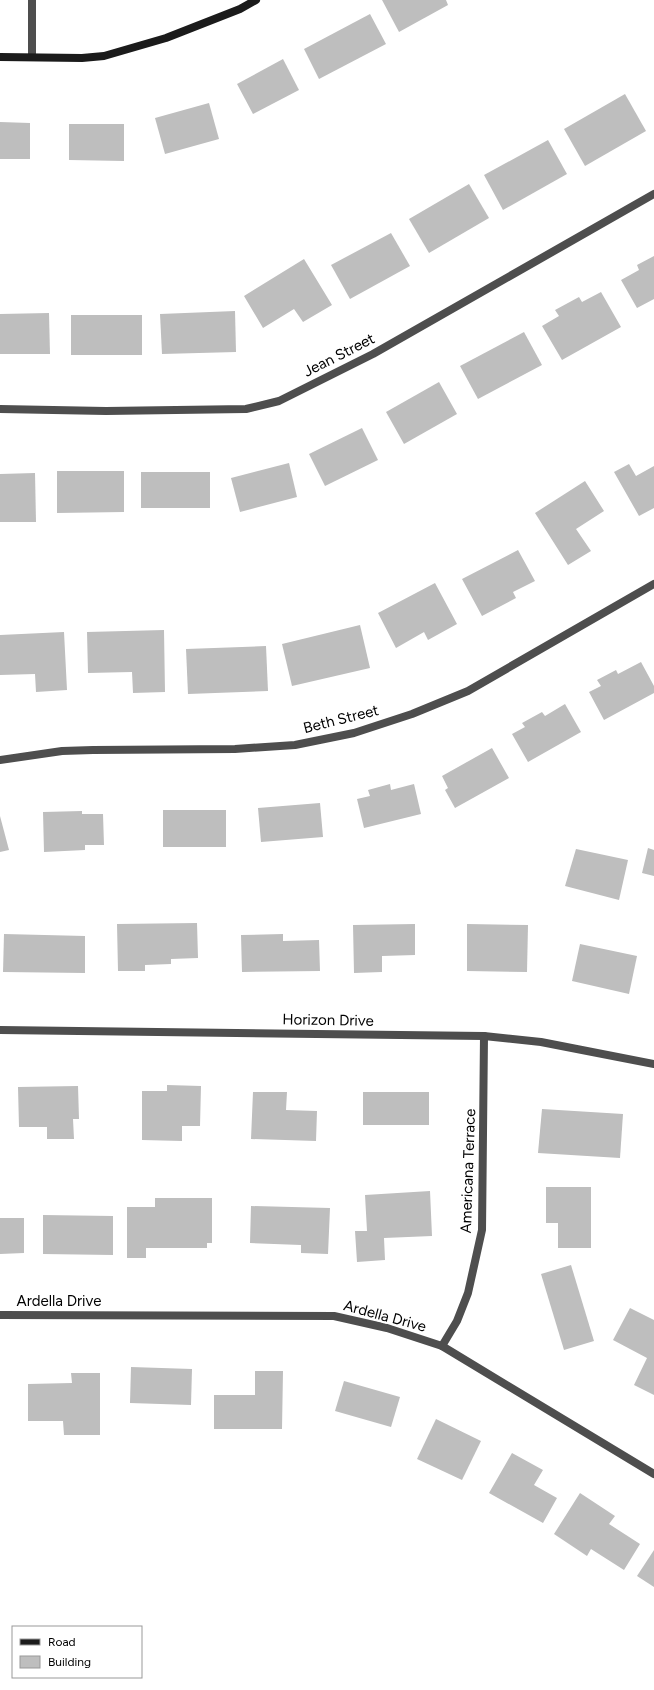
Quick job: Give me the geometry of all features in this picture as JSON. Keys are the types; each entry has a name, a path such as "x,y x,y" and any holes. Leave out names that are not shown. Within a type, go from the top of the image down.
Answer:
{"street":[{"path":"32,0 32,57"},
{"path":"0,57 82,58 104,56 166,38 240,9 256,0"},
{"name":"Jean Street","path":"0,409 106,411 246,409 279,401 373,354 654,194"},
{"name":"Beth Street","path":"0,760 62,752 93,750 234,749 295,745 354,733 412,714 468,691 654,584"},
{"name":"Horizon Drive","path":"0,1030 484,1036 541,1042 654,1064"},
{"name":"Americana Terrace","path":"442,1346 457,1320 468,1292 482,1230 484,1036"},
{"name":"Ardella Drive","path":"0,1315 334,1316 387,1328 442,1346 654,1474"}],"building":[{"path":"382,0 446,0 448,5 399,32"},
{"path":"370,14 386,44 319,79 304,49"},
{"path":"283,59 299,90 253,114 237,84"},
{"path":"625,94 646,131 585,166 564,129"},
{"path":"209,103 219,139 165,154 155,118"},
{"path":"0,122 30,123 30,159 0,159"},
{"path":"69,124 124,124 124,161 69,160"},
{"path":"548,140 567,174 503,210 484,175"},
{"path":"469,184 489,218 429,253 409,219"},
{"path":"391,233 410,266 350,299 331,265"},
{"path":"654,256 654,299 637,308 621,280 639,270 637,265"},
{"path":"304,259 332,305 303,322 294,309 263,328 244,296"},
{"path":"601,292 621,327 562,360 542,326 559,316 555,310 579,297 582,302"},
{"path":"235,311 236,352 162,354 160,314"},
{"path":"49,313 50,354 0,354 0,314"},
{"path":"71,315 142,315 142,355 71,355"},
{"path":"524,332 542,365 478,399 460,366"},
{"path":"439,382 457,414 404,444 386,412"},
{"path":"362,428 378,460 325,486 309,454"},
{"path":"289,463 297,497 240,512 231,478"},
{"path":"629,464 636,476 654,466 654,508 639,516 614,472"},
{"path":"57,471 124,471 124,512 57,513"},
{"path":"141,472 210,472 210,508 141,508"},
{"path":"35,473 36,522 0,522 0,474"},
{"path":"585,481 604,511 576,529 591,551 568,565 535,513"},
{"path":"518,550 535,581 513,592 516,598 482,616 462,579"},
{"path":"435,583 457,624 428,640 424,632 396,648 378,613"},
{"path":"360,625 370,668 292,686 282,644"},
{"path":"164,630 165,692 133,693 132,672 88,673 87,632"},
{"path":"64,632 67,690 36,692 35,674 0,675 0,635"},
{"path":"266,646 268,691 188,694 186,649"},
{"path":"641,662 654,686 654,693 604,720 589,692 601,686 597,680 616,670 618,674"},
{"path":"565,704 581,732 528,762 512,734 525,727 522,723 542,712 545,716"},
{"path":"492,748 509,778 455,808 445,790 448,788 442,776"},
{"path":"390,784 391,790 414,784 421,814 364,828 357,799 370,796 368,790"},
{"path":"320,803 323,837 261,842 258,808"},
{"path":"163,810 226,810 226,847 163,847"},
{"path":"82,811 82,814 103,814 104,845 85,845 85,850 44,852 43,812"},
{"path":"0,816 9,850 0,852"},
{"path":"648,848 654,850 654,876 642,873"},
{"path":"576,849 628,860 619,900 565,886"},
{"path":"197,923 198,958 171,959 171,964 145,965 145,971 118,971 117,924"},
{"path":"415,924 415,955 382,956 382,972 354,973 353,925"},
{"path":"467,924 528,925 527,972 467,971"},
{"path":"4,934 85,936 85,973 3,972"},
{"path":"283,934 283,941 319,940 320,971 242,972 241,935"},
{"path":"580,944 637,956 629,994 572,981"},
{"path":"167,1085 201,1086 200,1126 182,1126 182,1141 142,1140 142,1091 167,1091"},
{"path":"78,1086 79,1119 73,1119 74,1139 47,1139 47,1127 19,1127 18,1087"},
{"path":"253,1092 287,1092 286,1110 317,1111 316,1141 251,1139"},
{"path":"363,1092 429,1092 429,1125 363,1125"},
{"path":"542,1109 623,1114 620,1158 538,1153"},
{"path":"546,1187 591,1187 591,1248 558,1248 558,1223 546,1223"},
{"path":"430,1191 432,1236 384,1238 385,1260 357,1262 355,1231 367,1231 365,1195"},
{"path":"155,1198 212,1198 212,1243 207,1243 207,1248 146,1248 146,1258 127,1258 127,1207 155,1207"},
{"path":"251,1206 330,1208 328,1254 301,1253 301,1245 250,1243"},
{"path":"43,1215 113,1216 113,1255 43,1254"},
{"path":"0,1218 24,1218 24,1253 0,1254"},
{"path":"571,1265 594,1341 564,1350 541,1274"},
{"path":"630,1308 654,1320 654,1395 634,1385 647,1358 613,1340"},
{"path":"131,1367 192,1369 191,1405 130,1403"},
{"path":"255,1371 283,1371 282,1429 214,1429 214,1395 255,1395"},
{"path":"71,1373 100,1373 100,1435 64,1435 63,1421 28,1421 28,1384 72,1383"},
{"path":"344,1381 400,1397 391,1427 335,1411"},
{"path":"436,1419 481,1441 462,1480 417,1459"},
{"path":"512,1453 543,1470 534,1485 557,1498 543,1523 489,1493"},
{"path":"580,1493 615,1516 609,1524 640,1544 624,1570 591,1549 587,1556 554,1534"},
{"path":"654,1550 654,1587 637,1576"}]}
